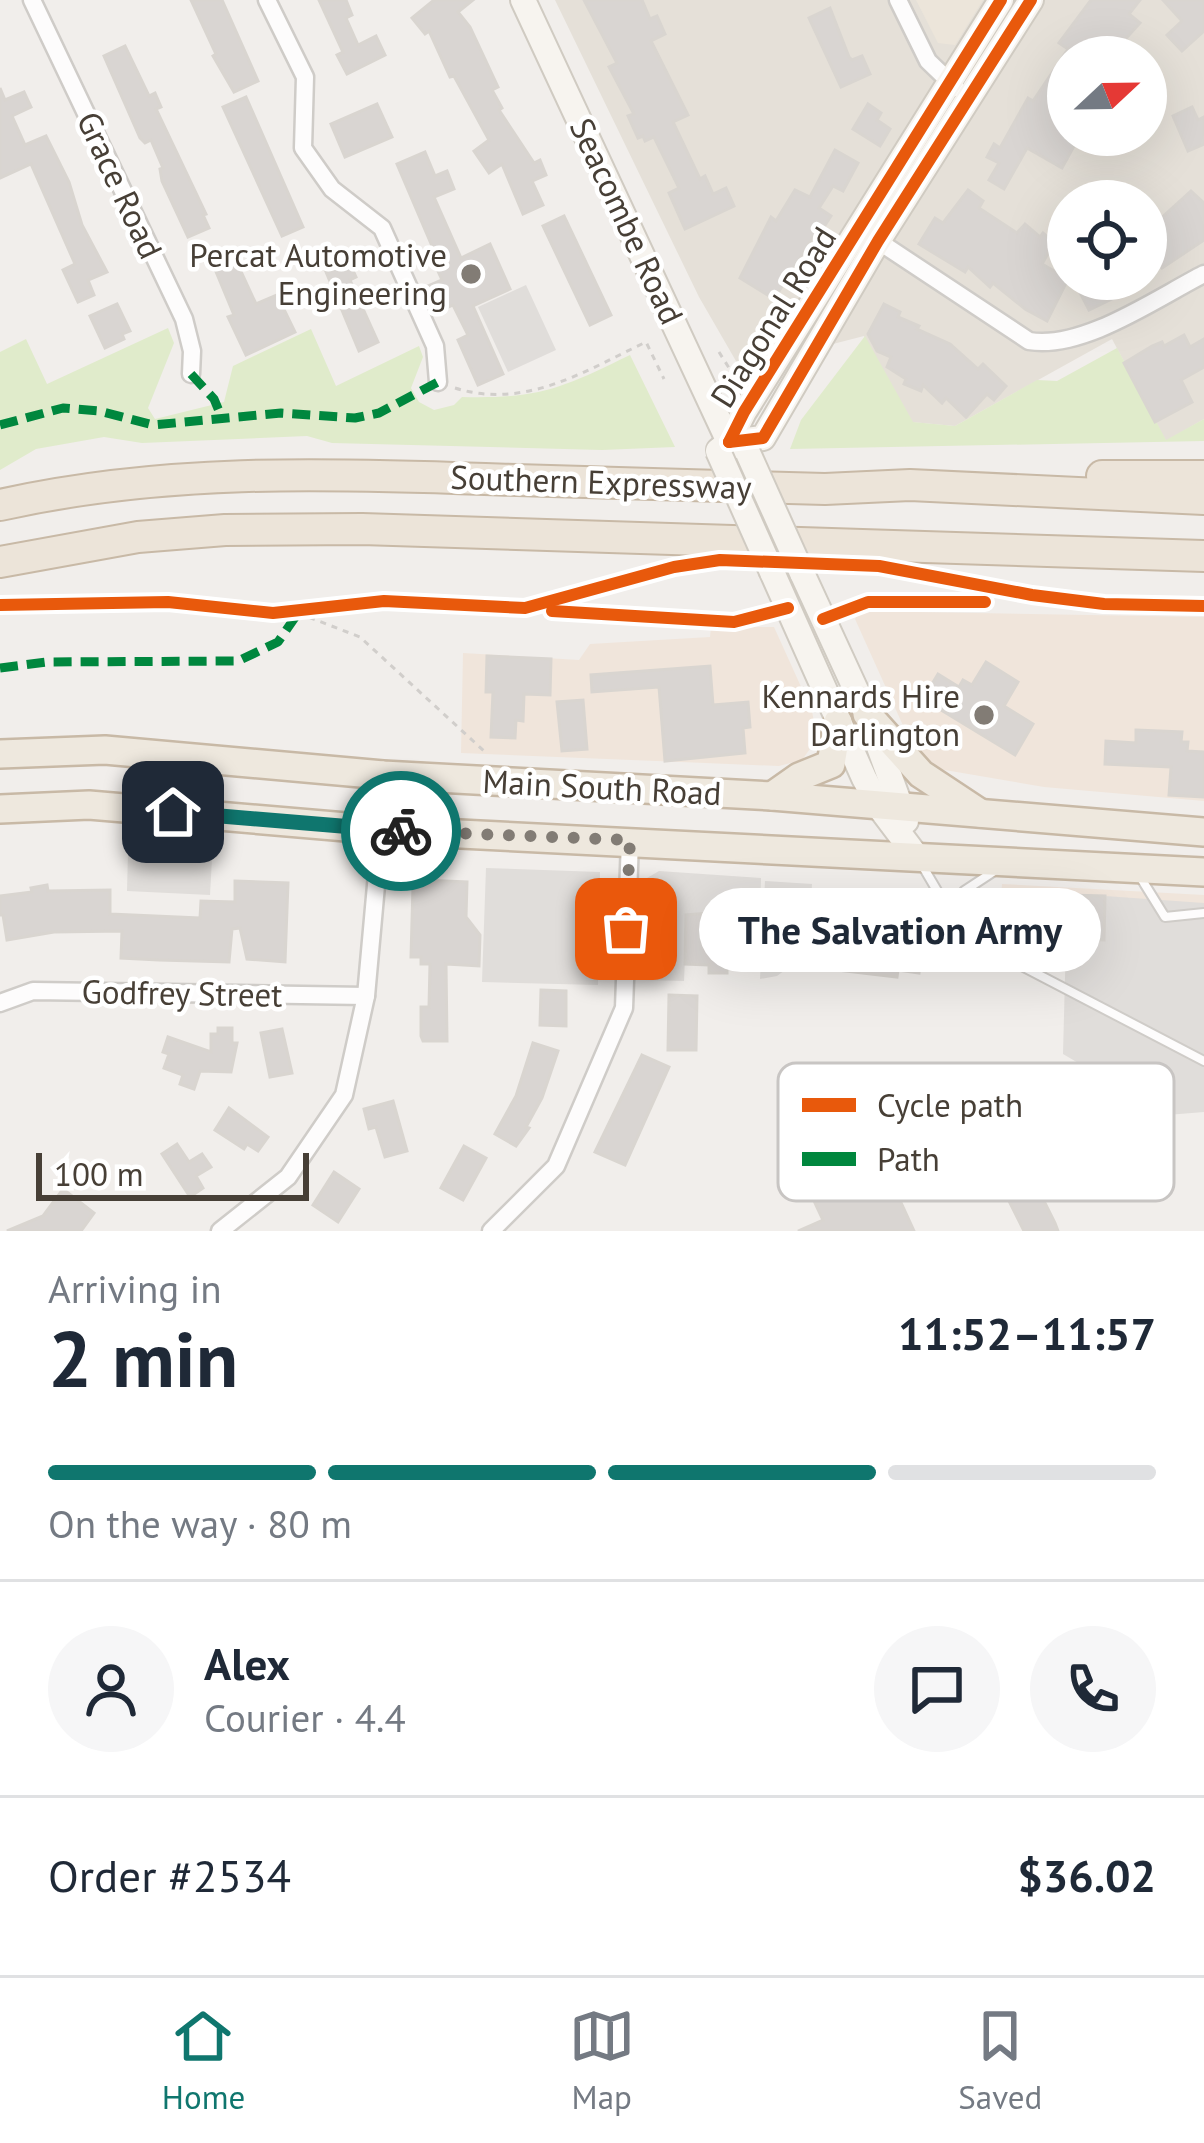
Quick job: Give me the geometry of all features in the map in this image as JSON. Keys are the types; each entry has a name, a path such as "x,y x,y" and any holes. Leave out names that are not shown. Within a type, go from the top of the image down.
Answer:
{"highway":[{"name":"Southern Expressway","path":"0,505 133,482 263,474 825,489 910,485 1204,500"},
{"path":"910,485 1083,476 1204,476"},
{"name":"Southern Expressway","path":"0,562 138,537 225,530 362,529 1203,556"},
{"path":"867,714 921,774 982,814"},
{"path":"772,796 799,777 831,764 838,722"},
{"name":"Main South Road","path":"0,754 105,750 383,775 772,796 1204,832"},
{"path":"381,830 383,775"},
{"name":"Main South Road","path":"0,808 89,805 381,830 1204,872"}],"main road":[{"name":"Seacombe Road","path":"523,0 732,449 802,573 867,714 892,809"},
{"name":"Diagonal Road","path":"732,449 744,412 869,235 958,90 1001,0"},
{"name":"Diagonal Road","path":"958,90 1031,0"},
{"name":"Seacombe Road","path":"732,449 772,572 838,722 917,857"}],"street":[{"name":"Grace Road","path":"32,0 184,320 192,351 191,374"},
{"path":"268,0 305,77 303,148 332,189 382,228 435,346 438,382"},
{"path":"898,0 928,62 958,90"},
{"path":"869,235 1028,341 1050,345 1083,336 1204,274"},
{"path":"220,1231 288,1177 344,1095 366,996 381,830"},
{"path":"490,1231 556,1166 624,1008 630,840"},
{"name":"Godfrey Street","path":"0,1003 48,991 366,996"}],"lane":[{"path":"917,857 956,923 984,947 1204,1061"},
{"path":"956,923 964,891 1008,863"},
{"path":"1135,868 1165,916 1204,913"}],"path":[{"path":"438,382 474,394 537,392 646,342 664,379"},
{"path":"292,613 332,608"},
{"path":"292,613 360,637 484,751"}],"shaded area":[{"path":"555,0 1204,0 1204,419 1166,441 1112,339 955,426 912,422 864,336 740,368 699,297"},
{"path":"916,0 983,0 955,45 938,43"},
{"path":"526,285 556,350 508,372 478,307"},
{"path":"860,611 1204,617 1204,801 1044,787 939,769 910,741 855,619"},
{"path":"711,627 774,627 812,711 817,739 802,760 779,766 461,753 463,653 579,660 590,644 710,637"},
{"path":"128,853 212,858 210,895 127,891"},
{"path":"486,868 600,872 598,985 482,982"},
{"path":"659,871 761,878 760,914 687,915 684,981 645,980 647,878"},
{"path":"765,881 812,884 809,940 796,962 777,976 760,979"},
{"path":"1002,884 1204,895 1204,1047 999,934"},
{"path":"1105,896 1204,903 1204,1112 1174,1114 1174,1063 1078,1063 1063,1054 1066,939 1103,939"}],"green space":[{"path":"168,328 174,343 148,408 155,419 224,402 233,366 311,329 336,386 419,346 423,357 411,388 419,402 434,410 454,405 462,397 550,389 630,355 675,447 602,450 332,443 307,436 142,443 104,437 36,449 0,470 0,352 26,339 47,384"},
{"path":"865,336 913,422 955,426 1037,380 1057,381 1117,348 1166,440 1204,419 1204,441 790,449 801,420"}],"building":[{"path":"191,0 222,0 258,81 234,92 213,56"},
{"path":"319,0 346,0 352,15 346,18 358,45 376,36 385,55 347,74 337,55 343,52"},
{"path":"434,0 473,0 458,12 498,87 492,90 499,110 534,163 540,160 546,175 532,181 543,205 523,214 502,164 489,173 474,151 489,140 454,76 450,77 429,31 425,34 412,18"},
{"path":"584,0 642,0 650,19 657,16 665,34 651,41 688,115 673,122 700,179 705,176 713,194 726,188 734,206 685,229 669,193 679,188 654,137 638,138 628,116 634,114 609,67 617,63"},
{"path":"1091,0 1140,0 1129,14 1140,23 1128,36 1064,36"},
{"path":"1163,0 1204,0 1204,31 1182,51 1167,35 1182,21"},
{"path":"830,8 849,57 862,56 870,74 841,87 809,18"},
{"path":"125,46 149,96 155,93 161,107 156,109 206,214 209,228 188,237 162,181 163,168 151,140 145,143 140,138 104,56"},
{"path":"1047,80 1047,156 1069,156 1062,168 1027,148 1004,189 989,180 999,163 987,157 994,144 1000,148 1028,98 1033,101"},
{"path":"0,88 5,100 24,92 31,107 12,116 25,145 46,136 107,272 88,280 94,295 78,302 63,270 75,264 31,164 0,178"},
{"path":"246,97 303,227 282,236 223,107"},
{"path":"377,104 392,137 345,157 331,124"},
{"path":"868,104 881,113 877,120 890,129 880,146 853,129"},
{"path":"1192,107 1198,120 1204,117 1204,144 1188,151 1173,116"},
{"path":"835,150 858,163 843,191 833,186 819,208 831,216 774,299 740,278 771,217 776,221 795,190 810,197"},
{"path":"425,152 435,176 447,171 454,189 434,197 461,258 490,244 510,289 473,306 503,374 478,385 458,340 468,335 453,305 440,311 428,286 442,280 437,269 441,267 397,164"},
{"path":"968,190 983,201 979,208 1017,233 1025,224 1040,237 1043,233 1047,237 1042,264 1047,267 1047,300 1058,300 1047,321 993,283 990,287 968,267 965,272 919,244 935,218 943,223"},
{"path":"1191,191 1204,203 1204,240 1167,265 1167,213"},
{"path":"564,216 611,315 590,325 543,226"},
{"path":"232,252 256,304 277,295 295,332 246,355 228,317 234,315 212,262"},
{"path":"347,257 356,277 350,280 378,342 359,351 324,267"},
{"path":"1084,300 1110,300 1089,310"},
{"path":"117,304 130,331 105,348 90,316"},
{"path":"884,304 917,329 950,344 978,369 983,364 1006,386 994,400 987,394 966,417 923,385 921,391 904,384 906,379 887,367 891,357 877,351 868,334"},
{"path":"1184,335 1190,347 1204,339 1204,367 1181,380 1192,402 1155,422 1124,363"},
{"path":"487,656 551,659 550,695 524,694 523,721 516,720 515,738 491,737 493,692 486,692"},
{"name":"Kennards Hire Darlington","path":"986,662 1018,682 1004,706 1033,724 1015,755 923,699 938,674 959,687 963,680 972,685"},
{"path":"710,666 713,705 748,702 745,753 665,761 659,687 592,692 591,675"},
{"path":"583,700 587,749 562,751 557,702"},
{"path":"1136,730 1182,732 1187,751 1204,752 1204,797 1169,795 1171,767 1105,764 1106,741 1136,743"},
{"path":"422,880 467,882 466,917 480,935 479,966 446,964 447,1041 423,1041 421,1036 421,1007 429,1007 430,964 411,957 413,886 422,886"},
{"path":"235,881 288,883 285,962 247,959 240,928 232,929 229,962 121,958 122,931 54,932 7,940 0,915 0,896 47,885 48,891 110,890 110,914 200,918 201,901 235,902"},
{"path":"1067,895 1105,896 1104,940 1066,939"},
{"path":"686,915 749,917 747,965 727,964 727,973 709,973 709,965 685,964"},
{"path":"830,946 921,956 919,973 898,970 897,977 828,969"},
{"path":"541,990 566,991 566,1026 540,1025"},
{"path":"669,995 697,996 696,1050 668,1050"},
{"path":"218,1028 232,1028 232,1043 237,1043 231,1072 200,1071 194,1089 180,1084 183,1075 164,1068 168,1037 211,1052 211,1034 218,1034"},
{"path":"282,1029 292,1073 270,1077 261,1033"},
{"path":"533,1043 558,1051 529,1128 516,1146 495,1134 516,1096"},
{"path":"642,1055 669,1067 625,1165 595,1152"},
{"path":"393,1101 407,1151 385,1157 376,1127 369,1129 364,1109"},
{"path":"229,1108 268,1137 258,1151 247,1144 244,1149 215,1130"},
{"path":"177,1144 189,1162 202,1154 211,1167 196,1176 203,1188 190,1197 162,1154"},
{"path":"464,1146 486,1158 463,1200 441,1188"},
{"path":"334,1172 359,1189 338,1222 313,1205"},
{"path":"63,1189 94,1213 81,1231 7,1231 43,1216"},
{"path":"900,1201 914,1231 798,1231 823,1220 815,1203"},
{"path":"1009,1201 1044,1201 1058,1231 1024,1231"}],"marked path":[{"path":"191,374 214,399 222,418"},
{"path":"0,425 63,408 99,411 153,425 281,413 355,418 379,413 438,382"},
{"path":"0,668 46,662 238,661 278,642 298,613"}],"cycle path":[{"path":"729,442 1001,0"},
{"path":"729,442 763,438 878,241 1031,0"},
{"path":"0,605 168,602 273,613 384,601 525,608 674,567 720,560 879,566 1104,604 1204,606"},
{"path":"823,619 868,602 985,602"},
{"path":"552,611 734,622 788,608"}],"way so far":[{"path":"401,831 630,840 626,929"}],"place":[{"name":"Percat Automotive Engineering","path":"471,274"},
{"name":"Kennards Hire Darlington","path":"984,715"},
{"name":"The Salvation Army","path":"626,929"}],"route":[{"path":"173,812 401,831"}]}
